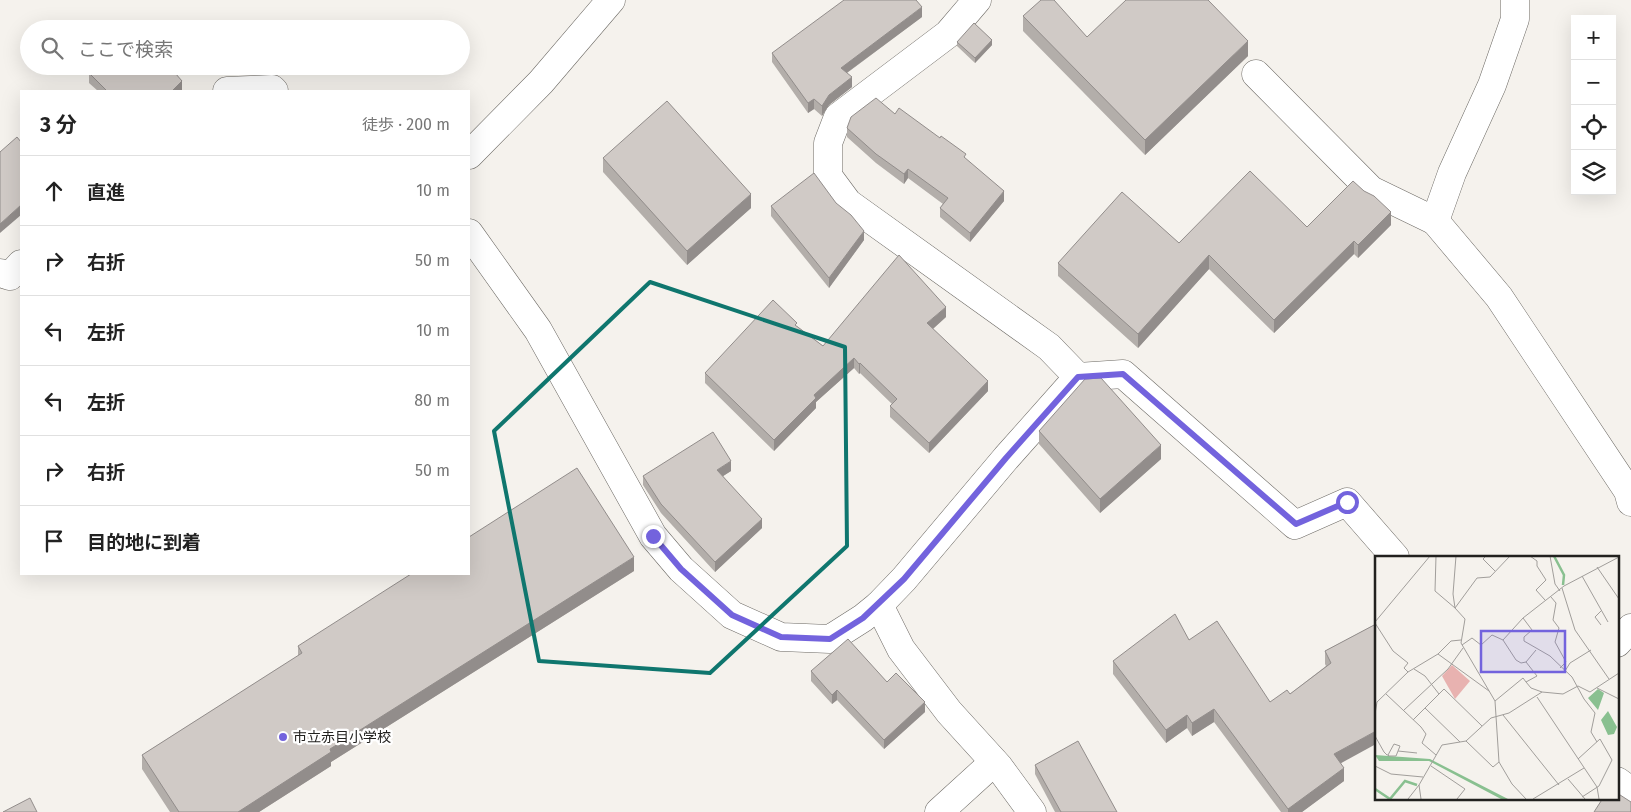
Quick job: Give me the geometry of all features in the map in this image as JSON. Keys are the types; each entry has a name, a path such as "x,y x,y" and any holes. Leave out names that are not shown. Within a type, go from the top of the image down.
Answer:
{"street":[{"path":"470,154 541,82 611,0"},
{"path":"977,0 948,34 838,117 828,143 828,176 848,203 1050,347 1078,377"},
{"path":"1435,221 1452,173 1492,85 1515,19 1515,0"},
{"path":"1256,74 1371,190 1435,221 1499,297 1628,490 1631,502"},
{"path":"250,90 273,90"},
{"path":"470,234 538,330 653,536 688,576 732,615 781,637 830,639 863,618 879,605 904,579 1006,458 1078,377 1123,374 1296,524 1347,502 1394,556"},
{"path":"0,273 10,276 20,265"},
{"path":"879,605 901,649 949,712 994,762 1032,812"},
{"path":"1618,642 1631,628"},
{"path":"939,812 994,762"},
{"path":"1618,782 1631,791"}],"highlighted area":[{"path":"650,282 845,347 847,546 710,673 539,661 494,431"}],"building":[{"path":"844,0 916,0 922,7 841,68 852,77 829,95 822,106 814,99 808,103 772,53"},
{"path":"1041,0 1054,0 1087,37 1126,0 1208,0 1248,41 1145,140 1023,16"},
{"path":"974,23 992,40 975,58 957,42"},
{"path":"91,75 177,75 182,81 173,90 106,90"},
{"path":"876,98 895,114 899,108 940,138 941,136 966,154 964,157 1004,191 970,233 940,208 948,198 908,169 904,174 876,154 847,128 851,117"},
{"path":"667,101 751,194 687,251 603,158"},
{"path":"17,137 20,141 20,206 0,224 0,152"},
{"path":"1250,171 1307,227 1353,181 1364,191 1374,196 1391,212 1358,245 1354,241 1274,320 1209,255 1138,334 1058,263 1122,192 1179,243"},
{"path":"814,173 836,203 851,215 864,231 829,278 771,206"},
{"path":"899,255 946,307 927,323 988,381 929,443 890,406 897,399 854,358 814,395 816,398 774,440 705,373 773,300 797,323 795,325 823,346"},
{"path":"1101,378 1161,445 1100,499 1039,431 1085,379"},
{"path":"713,432 731,461 717,470 762,519 715,562 661,504 643,476"},
{"path":"577,468 634,557 330,749 331,752 238,812 179,812 142,755 302,653 298,646 409,575 470,575 470,536"},
{"path":"1175,614 1189,640 1217,621 1270,702 1287,690 1290,694 1331,663 1325,651 1375,625 1375,732 1334,754 1344,768 1288,809 1214,709 1192,723 1187,715 1166,730 1113,661"},
{"path":"848,639 887,682 896,673 925,702 884,740 837,690 832,695 811,671"},
{"path":"1078,741 1117,812 1061,812 1035,765"},
{"path":"1618,794 1631,802 1631,812 1594,812 1602,800 1618,800"},
{"path":"30,798 37,812 3,812"}],"place":[{"name":"市立赤目小学校","path":"283,737"}],"route":[{"path":"653,536 681,569 732,615 781,637 830,639 863,618 879,605 904,579 1006,458 1078,377 1123,374 1296,524 1347,502"}]}
